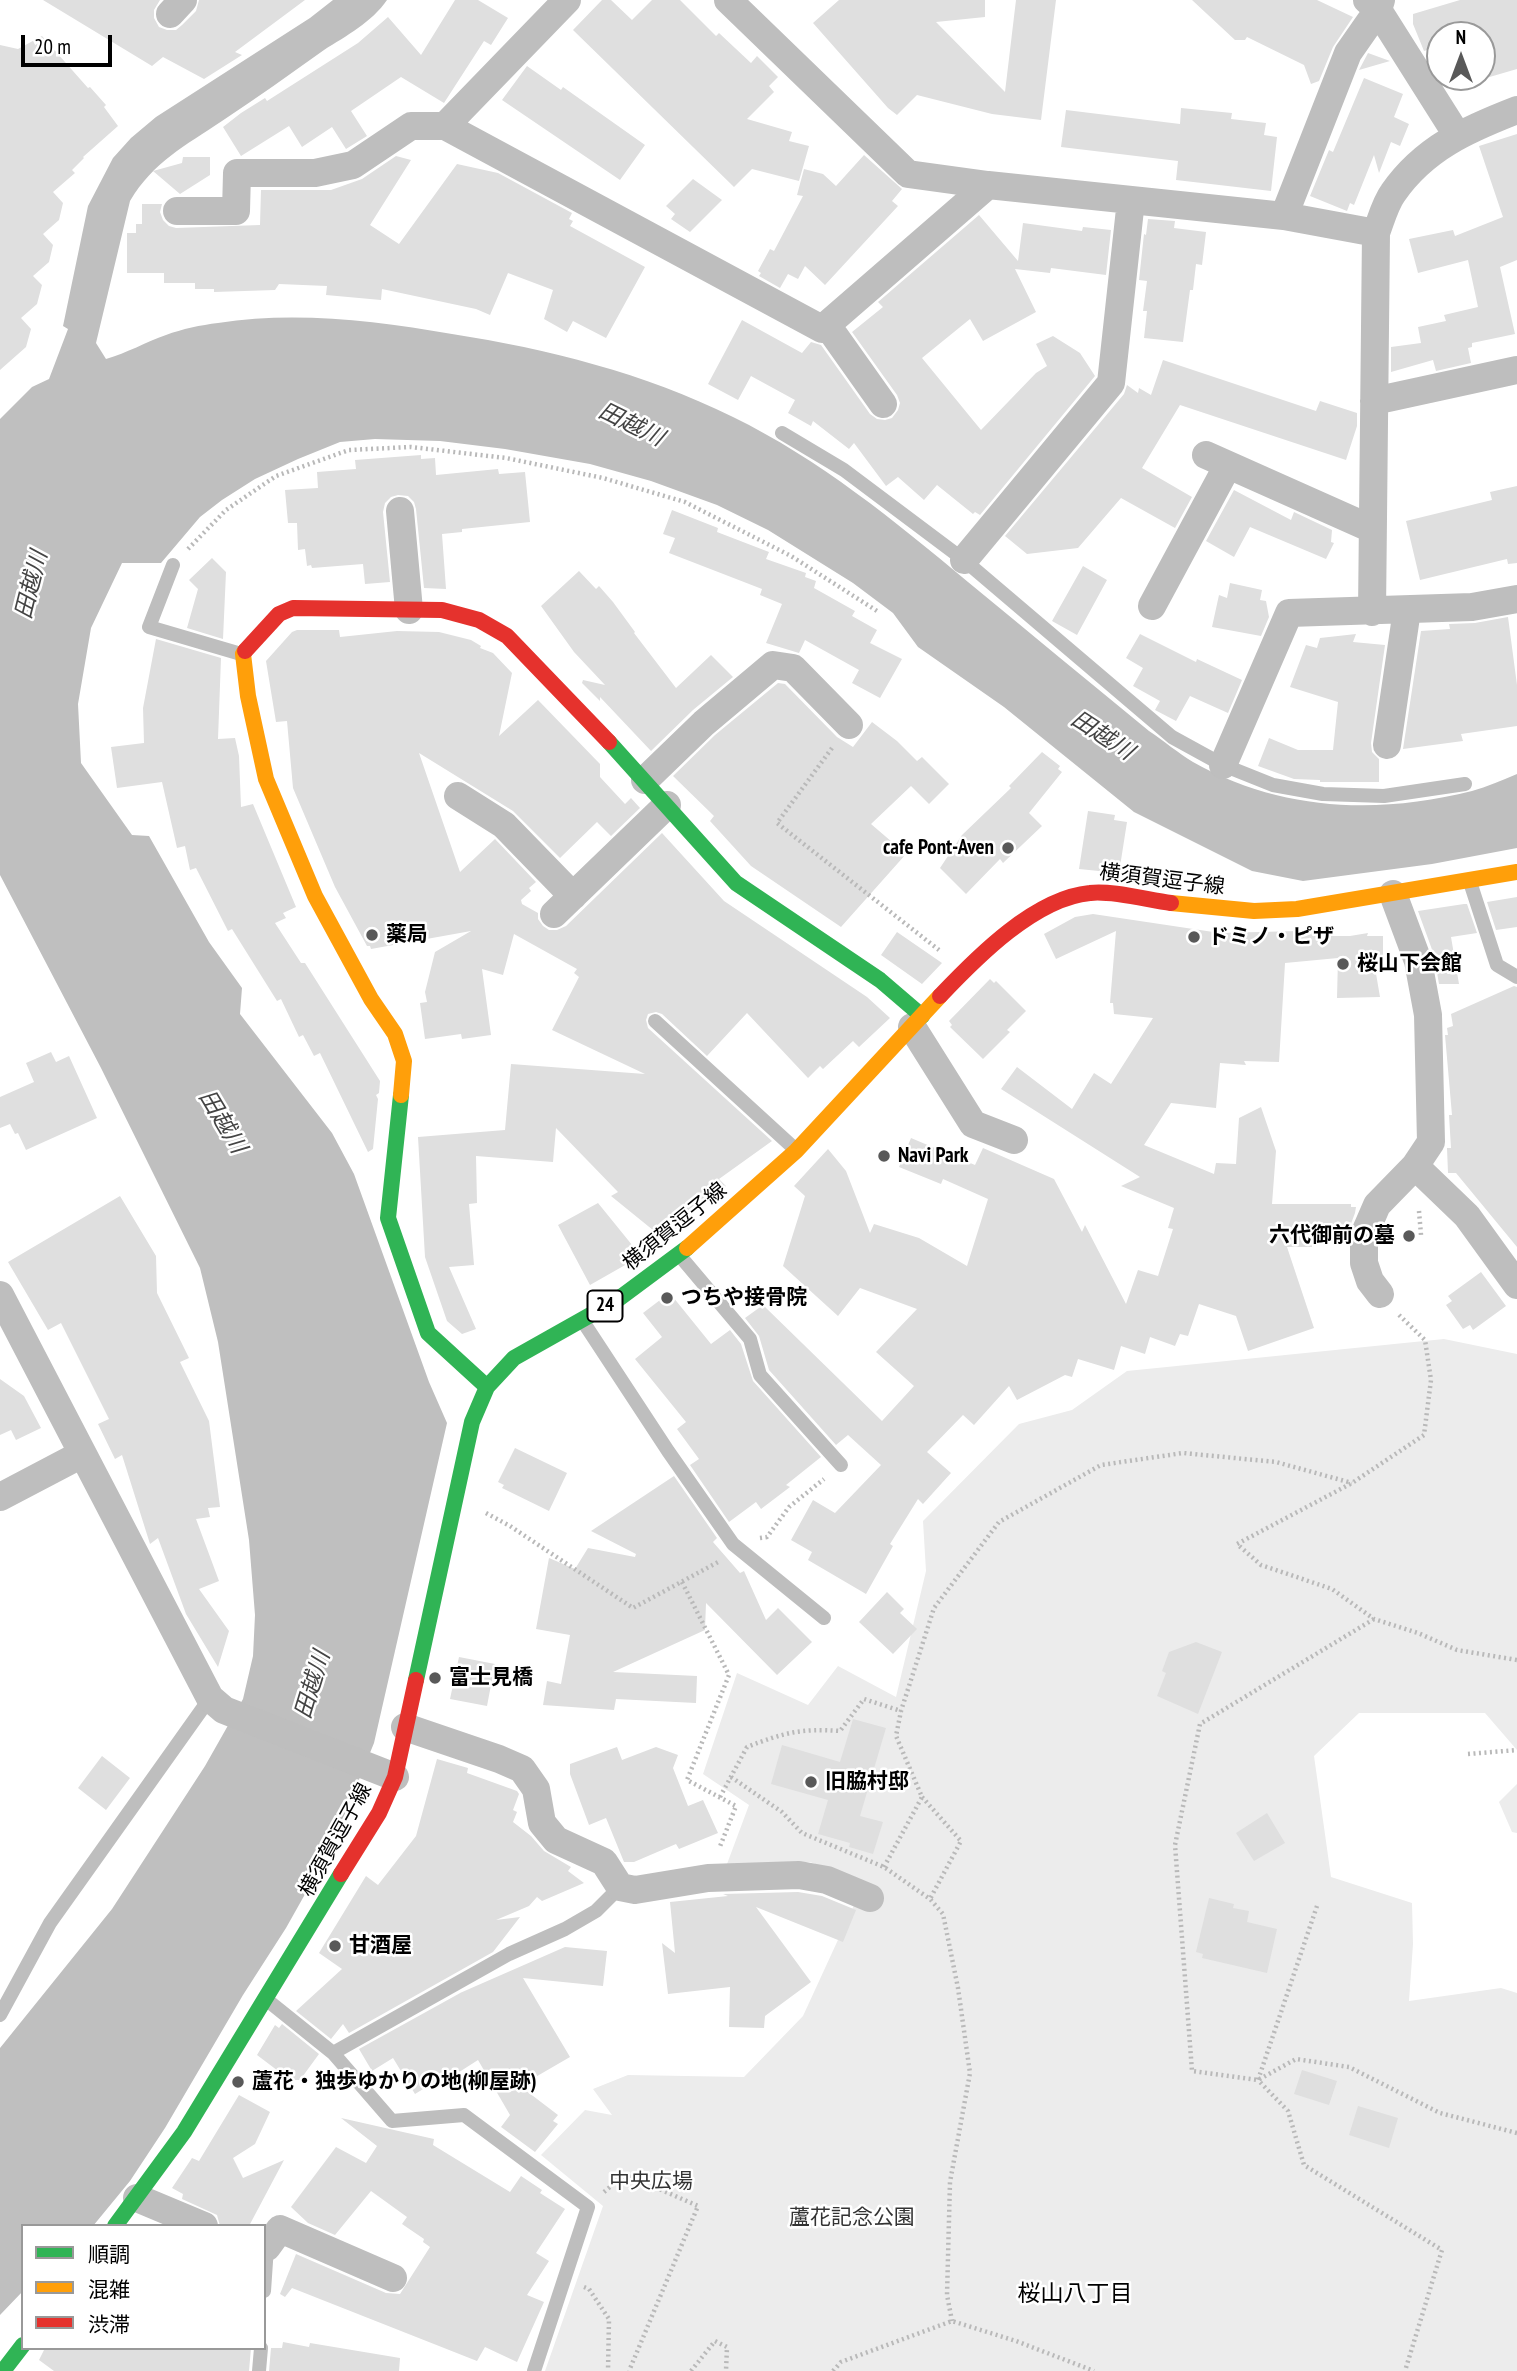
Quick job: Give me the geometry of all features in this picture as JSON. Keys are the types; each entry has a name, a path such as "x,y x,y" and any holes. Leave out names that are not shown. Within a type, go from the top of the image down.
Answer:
{"main road":[{"path":"487,1387 428,1333 388,1217 404,1061 395,1034 371,999 315,896 266,779 248,696 243,654 279,614 293,608 442,610 479,620 507,636 645,780 736,883 880,980 917,1021"},
{"name":"横須賀逗子線","path":"117,2224 184,2132 370,1830 382,1773 405,1727 472,1422 487,1387 513,1358 617,1300 679,1255 796,1151 965,970 1027,918 1068,896 1093,892 1217,909 1297,909 1517,872"},
{"path":"5,2370 21,2348"}],"street":[{"path":"445,126 567,0"},
{"path":"728,0 908,174 988,186 1284,216 1376,233"},
{"path":"1284,216 1348,53 1375,3 1457,135"},
{"path":"1372,612 1376,233 1392,195 1418,164 1457,135 1517,110"},
{"path":"177,211 236,211 237,173 315,173 353,165 411,125 445,126 822,328 988,186"},
{"path":"964,560 1111,383 1131,200"},
{"path":"827,324 883,404"},
{"path":"1374,401 1517,370"},
{"path":"1152,606 1217,460 1373,528"},
{"path":"400,511 409,610"},
{"path":"1223,765 1289,613 1472,607 1517,599"},
{"path":"1387,745 1407,610"},
{"path":"645,780 704,723 773,665 793,668 849,725"},
{"path":"458,796 504,825 564,905 667,804"},
{"path":"1380,1294 1370,1280 1364,1263 1364,1235 1377,1205 1415,1166 1431,1142 1428,1014 1418,961 1393,894"},
{"path":"917,1021 973,1124 1014,1140"},
{"path":"1415,1166 1467,1216 1517,1285"},
{"path":"0,1295 217,1704 382,1773"},
{"path":"0,1497 82,1454"},
{"path":"405,1727 522,1769 536,1789 542,1824 556,1840 604,1862 621,1887 635,1891 708,1878 799,1875 827,1880 870,1898"},
{"path":"137,2198 199,2224"},
{"path":"266,2247 280,2229 393,2278"}],"lane":[{"path":"782,433 844,470 964,560 1172,737 1223,765 1273,785 1322,794 1384,796 1465,784"},
{"path":"173,565 149,627 243,654"},
{"path":"1469,881 1497,965 1517,977"},
{"path":"655,1021 796,1151"},
{"path":"679,1255 750,1339 760,1375 841,1465"},
{"path":"581,1319 668,1451 737,1547 824,1618"},
{"path":"0,2015 50,1923 217,1704"},
{"path":"333,2053 509,1954 565,1929 596,1911 621,1887"},
{"path":"266,1999 333,2053 392,2121 464,2115 588,2207 534,2371"},
{"path":"259,2371 261,2350"}],"path":[{"path":"173,565 226,510 276,476 349,450 411,447 506,458 603,478 685,502 791,556 877,611"},
{"path":"849,725 777,823 965,970"},
{"path":"1380,1294 1425,1340 1431,1380 1424,1435 1352,1483 1237,1544 1261,1565 1332,1589 1374,1619 1418,1633 1457,1650 1517,1660"},
{"path":"930,1899 961,1841 922,1797 896,1736 901,1711 934,1608 999,1522 1101,1465 1183,1453 1276,1462 1352,1483"},
{"path":"454,1496 510,1526 633,1608 682,1582 737,1547 767,1537 789,1507 841,1465"},
{"path":"682,1582 729,1675 687,1780 736,1806 708,1878"},
{"path":"1374,1619 1200,1724 1175,1845 1192,2071 1258,2080 1296,2059 1349,2067 1440,2113 1517,2133"},
{"path":"720,1797 747,1747 775,1736 809,1728 840,1731 864,1699 901,1711"},
{"path":"1468,1754 1517,1750"},
{"path":"884,1867 922,1797"},
{"path":"1258,2080 1317,1906"},
{"path":"952,2321 947,2295 950,2182 970,2073"},
{"path":"1258,2080 1288,2111 1304,2165 1442,2250 1405,2371"},
{"path":"588,2207 625,2174 698,2206 629,2371"},
{"path":"562,2280 589,2289 609,2319 608,2371"},
{"path":"833,2371 841,2362 952,2321 1016,2341 1094,2371"},
{"path":"691,2371 715,2341 727,2347 726,2371"}],"green space":[{"path":"1444,1339 1517,1354 1517,1750 1485,1713 1359,1713 1314,1756 1331,1877 1412,1903 1413,1944 1409,2001 1501,1988 1517,1993 1517,2371 545,2371 603,2206 541,2155 585,2110 612,2115 593,2089 628,2075 744,2077 803,2016 860,1892 862,1882 810,1862 727,1864 749,1805 703,1774 737,1673 808,1705 838,1666 896,1697 926,1571 923,1521 1019,1424 1072,1410 1127,1371"},
{"path":"1517,1784 1517,1833 1512,1832 1499,1802"}],"water":[{"name":"田越川","path":"333,0 387,0 358,28 171,155 139,187 130,201 96,343 106,359 166,335 198,326 247,319 306,318 394,325 488,340 560,355 630,375 733,417 826,472 913,536 1149,731 1193,762 1260,791 1330,804 1365,805 1436,799 1478,789 1517,774 1517,848 1432,864 1303,881 1252,871 1134,812 1004,707 918,647 893,613 853,583 768,530 717,505 651,481 590,464 440,441 375,439 340,442 255,479 222,500 200,517 161,563 122,563 91,628 78,704 81,763 132,835 149,836 209,942 242,988 240,1014 332,1133 354,1174 429,1382 447,1423 374,1743 322,1864 165,2128 130,2181 95,2224 21,2224 21,2293 0,2315 0,2048 112,1909 205,1766 243,1699 253,1656 255,1615 249,1540 218,1342 200,1268 101,1068 0,875 0,419 32,387 49,379 68,329 63,326 88,206 113,158 156,117 310,18"}],"building":[{"path":"43,0 160,0 154,10 154,18 159,27 176,30 196,11 199,0 305,0 235,52 242,55 204,79 163,57 152,66"},
{"path":"455,0 478,0 508,18 491,45 484,41 444,103 401,77 351,111 367,136 346,149 332,127 302,147 289,126 241,156 223,127 241,113 265,98 267,101 358,43 388,17 421,55"},
{"path":"602,0 611,0 632,20 652,0 680,0 716,36 719,33 751,63 757,56 778,77 769,86 774,92 747,119 792,132 789,141 809,146 799,181 752,169 734,187 573,30"},
{"path":"839,0 985,0 985,17 936,22 1005,92 1016,0 1056,0 1041,120 992,114 917,95 897,115 813,23"},
{"path":"1192,0 1317,0 1353,17 1333,47 1319,81 1311,84 1304,65 1247,37 1245,40 1235,40"},
{"path":"1460,0 1517,0 1517,69 1496,75 1496,21 1426,21 1424,51 1413,24 1413,14"},
{"path":"42,36 106,105 104,107 118,126 83,157 72,170 75,173 53,192 63,203 59,220 43,234 53,245 49,262 33,276 42,285 37,304 21,318 31,329 26,347 0,370 0,45 18,49"},
{"path":"1368,53 1390,61 1359,70"},
{"path":"527,66 561,90 563,87 645,145 620,180 502,100"},
{"path":"1364,78 1403,94 1394,117 1409,124 1400,146 1391,142 1379,173 1374,155 1354,205 1350,203 1347,211 1310,196 1329,150 1333,152"},
{"path":"1181,108 1232,113 1231,119 1266,123 1264,135 1277,137 1271,191 1176,180 1178,161 1061,147 1066,110 1180,124"},
{"path":"1517,134 1517,260 1500,267 1515,334 1472,343 1472,347 1468,348 1471,363 1436,371 1433,360 1391,372 1391,347 1421,343 1418,327 1446,321 1444,315 1478,307 1468,260 1418,273 1409,239 1453,230 1455,236 1503,217 1479,146"},
{"path":"864,155 902,189 892,201 898,206 825,285 805,266 798,279 788,274 780,288 759,276 761,273 758,271 770,249 774,251 803,196 797,195 804,169 823,174 836,186"},
{"path":"396,156 411,160 370,225 399,244 457,164 498,173 572,213 569,219 573,221 570,226 645,267 606,338 573,321 567,332 544,319 553,290 508,273 490,315 476,309 382,289 381,300 326,295 327,286 279,284 275,290 214,292 214,289 195,289 195,283 164,283 164,273 127,273 127,233 136,233 136,224 142,224 142,204 162,204 160,212 163,220 176,228 260,225 261,190 331,190 362,179"},
{"path":"183,157 210,157 210,175 180,194 153,171 182,163"},
{"path":"693,179 722,200 690,232 671,219 675,214 666,206"},
{"path":"979,215 1018,261 1023,223 1082,231 1083,227 1111,230 1106,275 1051,268 1050,273 1015,269 1036,312 983,341 970,319 922,358 981,430 1036,373 1047,366 1036,344 1053,336 1080,353 1095,376 980,515 975,512 973,514 937,485 924,500 898,477 886,486 854,443 849,449 813,421 811,426 788,413 795,400 751,376 738,400 708,384 742,320 802,353 811,342 821,345 870,414 877,419 892,418 900,403 897,395 852,332 883,307 878,302"},
{"path":"1148,219 1175,221 1174,228 1206,232 1202,265 1196,264 1193,290 1190,290 1183,342 1144,338 1147,311 1143,311 1147,281 1139,280"},
{"path":"1163,360 1316,411 1320,401 1357,413 1357,426 1346,460 1180,405 1142,468 1192,497 1175,528 1121,498 1078,548 1027,554 1005,536 1124,394 1127,385 1138,393 1139,388 1151,395"},
{"path":"421,455 421,459 435,458 436,475 498,469 499,474 525,472 530,522 462,529 462,532 442,534 446,589 424,588 416,509 408,496 398,495 385,503 383,512 390,582 365,584 363,564 312,568 311,565 307,566 305,549 298,550 297,523 288,523 285,490 318,488 317,472 356,469 355,460"},
{"path":"1517,486 1517,563 1508,564 1507,559 1420,580 1406,521 1492,500 1490,492"},
{"path":"1234,490 1291,520 1294,512 1332,530 1331,542 1334,543 1326,559 1250,527 1234,557 1206,541"},
{"path":"672,510 718,528 717,532 769,552 766,559 806,573 805,577 816,581 814,588 855,611 852,616 877,630 870,643 902,659 880,698 852,683 859,670 805,640 799,653 766,643 782,604 760,595 762,589 669,553 675,538 663,534"},
{"path":"212,558 226,572 223,639 187,628 198,589 189,580"},
{"path":"1083,566 1107,580 1077,635 1052,621"},
{"path":"579,571 596,589 599,586 613,602 676,688 711,655 733,677 693,710 651,751 600,697 600,701 582,683 583,680 605,685 574,652 541,606"},
{"path":"1230,583 1262,590 1260,600 1266,601 1269,617 1261,636 1212,627 1219,595 1227,598"},
{"path":"1508,617 1517,685 1517,726 1461,734 1463,741 1403,749 1421,631 1450,629 1449,624"},
{"path":"339,630 340,637 397,631 439,632 471,640 481,646 480,648 493,653 512,673 499,736 538,700 600,764 600,777 625,804 631,798 640,808 611,836 597,822 560,858 513,811 419,753 460,872 495,839 536,882 521,900 522,904 538,913 538,919 543,926 549,930 557,930 566,926 662,833 724,901 867,997 890,1018 859,1047 853,1041 823,1069 820,1066 808,1078 747,1013 707,1056 662,1014 648,1014 648,1028 772,1141 719,1179 726,1186 664,1239 611,1196 618,1192 556,1128 553,1162 476,1156 477,1203 469,1204 474,1265 449,1267 476,1329 462,1334 447,1321 425,1257 418,1137 505,1130 511,1064 645,1074 552,1030 579,977 574,973 577,969 514,934 503,975 482,969 491,1035 462,1039 461,1034 425,1039 420,1003 427,1002 425,992 435,952 471,931 371,949 367,946 335,887 293,788 287,721 276,722 266,661 292,632"},
{"path":"1140,634 1196,662 1197,659 1242,680 1228,713 1190,696 1176,721 1155,710 1160,701 1133,686 1143,668 1126,658"},
{"path":"1356,634 1353,642 1385,645 1371,743 1372,752 1379,759 1379,782 1294,779 1258,766 1269,738 1298,750 1333,750 1338,702 1290,687 1306,645 1317,648 1320,638"},
{"path":"156,639 221,658 218,739 235,738 239,756 241,807 253,804 296,907 283,913 286,918 275,923 301,963 305,963 380,1081 379,1093 376,1095 378,1099 373,1149 368,1152 320,1053 314,1056 303,1035 299,1037 281,999 277,1001 232,929 228,931 196,868 190,870 185,846 177,848 162,782 117,788 111,747 144,743 143,708"},
{"path":"778,683 785,684 837,737 853,747 872,722 917,761 922,757 949,784 929,804 911,786 871,824 906,854 841,927 751,866 710,821 714,816 673,776 715,735"},
{"path":"1042,752 1060,766 1058,769 1062,772 1029,813 1042,826 1003,863 1000,859 966,894 940,868 962,835 1011,788 1009,786"},
{"path":"1088,811 1115,815 1114,820 1127,822 1119,873 1079,869"},
{"path":"1517,897 1517,927 1496,930 1487,902"},
{"path":"1467,904 1477,933 1451,937 1459,984 1439,984 1434,955 1418,911"},
{"path":"1093,914 1220,933 1298,931 1326,927 1330,936 1368,933 1367,936 1383,936 1383,955 1373,956 1380,997 1337,998 1338,958 1285,963 1279,1062 1244,1061 1246,1065 1220,1063 1216,1108 1171,1103 1144,1145 1214,1174 1216,1163 1236,1164 1239,1118 1261,1107 1276,1151 1272,1204 1351,1204 1351,1207 1356,1207 1347,1242 1287,1247 1314,1328 1248,1351 1236,1316 1199,1304 1188,1336 1180,1334 1175,1346 1150,1337 1145,1354 1121,1346 1114,1370 1078,1359 1072,1377 1065,1375 1017,1400 1009,1386 974,1425 963,1415 927,1452 951,1473 923,1504 918,1499 890,1544 893,1546 866,1594 808,1560 812,1552 791,1540 813,1500 835,1513 881,1465 848,1435 836,1445 769,1370 759,1336 745,1318 763,1305 882,1421 914,1386 876,1352 917,1309 860,1288 838,1316 783,1266 805,1196 794,1186 828,1149 846,1171 870,1233 874,1224 919,1238 967,1266 988,1199 943,1179 941,1184 899,1167 911,1138 975,1165 983,1148 1054,1179 1082,1232 1085,1225 1126,1304 1138,1270 1158,1276 1173,1229 1168,1228 1174,1208 1121,1186 1140,1177 1001,1089 1017,1067 1072,1109 1094,1073 1111,1084 1153,1018 1114,1014 1113,1003 1110,1003 1116,931 1056,959 1044,934 1075,917"},
{"path":"897,932 942,963 922,984 881,955"},
{"path":"990,979 994,983 996,981 1026,1011 983,1059 950,1027 952,1025 949,1021"},
{"path":"1517,987 1517,1247 1456,1173 1448,1173 1447,1148 1451,1148 1449,1115 1452,1115 1445,1035 1448,1035 1447,1028 1453,1026 1451,1014"},
{"path":"51,1052 56,1062 69,1056 97,1118 26,1150 10,1124 0,1128 0,1097 34,1082 26,1063"},
{"path":"120,1196 156,1256 157,1293 189,1358 180,1362 209,1421 220,1507 208,1508 210,1517 196,1519 219,1581 199,1589 229,1631 218,1667 186,1614 158,1538 150,1544 122,1455 115,1459 98,1424 109,1419 61,1323 48,1330 8,1262"},
{"path":"598,1203 641,1256 590,1285 558,1225"},
{"path":"1481,1272 1506,1306 1473,1330 1470,1325 1463,1329 1446,1305 1452,1301 1448,1296"},
{"path":"664,1297 673,1297 711,1344 730,1330 741,1344 753,1381 821,1457 786,1485 790,1487 761,1509 756,1502 729,1522 690,1465 699,1459 677,1429 686,1422 635,1359 662,1337 643,1313"},
{"path":"0,1379 24,1396 41,1428 16,1440 11,1430 0,1435"},
{"path":"515,1448 567,1473 549,1511 502,1488 504,1485 498,1482"},
{"path":"674,1476 717,1538 713,1542 740,1573 744,1571 766,1620 778,1608 812,1642 777,1675 706,1603 705,1630 613,1672 697,1676 696,1703 616,1699 614,1710 543,1705 547,1681 561,1684 570,1635 536,1629 549,1558 575,1569 588,1548 635,1557 636,1554 591,1531"},
{"path":"887,1592 904,1609 900,1613 917,1629 893,1654 859,1622"},
{"path":"1196,1642 1222,1652 1198,1714 1157,1696 1166,1673 1162,1671 1169,1652"},
{"path":"459,1657 495,1664 487,1706 450,1699"},
{"name":"旧脇村邸","path":"853,1719 886,1728 860,1816 883,1822 873,1854 849,1847 850,1843 818,1834 828,1800 771,1784 782,1745 840,1762"},
{"path":"617,1747 622,1760 656,1747 678,1755 673,1768 688,1806 703,1800 718,1833 679,1849 676,1844 634,1862 624,1862 606,1818 589,1825 570,1774 570,1764"},
{"path":"102,1756 130,1778 106,1810 78,1788"},
{"path":"437,1759 468,1768 467,1773 517,1791 519,1794 513,1810 517,1812 513,1822 544,1851 571,1867 568,1871 584,1883 542,1901 537,1897 529,1906 496,1920 520,1917 493,1952 349,2033 343,2024 331,2039 296,2011 342,1969 319,1953 366,1876 378,1885 416,1836"},
{"path":"1267,1813 1285,1843 1254,1861 1236,1833"},
{"path":"798,1892 822,1896 856,1910 843,1942 756,1907 811,1982 765,2016 764,2028 729,2027 730,1987 668,1994 662,1943 675,1953 670,1902 728,1896 723,1894"},
{"path":"1209,1898 1249,1911 1247,1922 1277,1929 1267,1973 1202,1958 1203,1954 1196,1952"},
{"path":"565,1947 607,1951 603,1986 523,1978 570,2057 520,2086 558,2115 553,2121 558,2124 535,2152 501,2127 510,2115 478,2060 453,2076 451,2072 415,2094 393,2058 372,2071 359,2049 461,1993"},
{"path":"282,2024 319,2054 300,2080 290,2080 257,2055 275,2025 279,2028"},
{"path":"1302,2070 1337,2081 1329,2105 1294,2094"},
{"path":"239,2095 270,2112 255,2144 233,2158 243,2178 284,2160 250,2224 219,2224 217,2215 182,2199 183,2194 172,2188 192,2158 199,2161"},
{"path":"1358,2106 1398,2118 1389,2148 1349,2135"},
{"path":"341,2118 434,2139 433,2145 510,2192 521,2176 542,2190 540,2193 565,2209 536,2253 549,2261 527,2295 544,2302 517,2362 485,2347 477,2361 292,2288 285,2297 280,2294 296,2254 386,2293 400,2294 430,2247 423,2242 424,2239 402,2224 407,2217 371,2191 335,2235 308,2223 291,2207 336,2147 366,2163 377,2146"},
{"path":"283,2342 309,2347 310,2343 400,2358 399,2371 269,2371 271,2348 282,2348"},
{"path":"44,2350 251,2350 249,2371 54,2371 39,2360"}],"traffic: fast":[{"path":"609,742 736,883 880,980 922,1016"},
{"path":"401,1095 388,1218 428,1333 487,1387"},
{"path":"416,1680 472,1422 487,1387 514,1358 617,1300 687,1248"},
{"path":"116,2224 184,2132 341,1874"},
{"path":"3,2371 21,2348"}],"traffic: slow":[{"path":"245,651 243,654 248,696 266,779 315,896 371,999 395,1034 404,1061 401,1095"},
{"path":"1171,903 1254,911 1297,909 1517,872"},
{"path":"687,1248 796,1151 940,996"}],"traffic: jam":[{"path":"245,651 279,614 293,608 442,610 479,620 507,636 609,742"},
{"path":"940,996 1008,932 1028,918 1069,897 1108,893 1171,903"},
{"path":"341,1874 379,1813 395,1777 416,1680"}],"place":[{"name":"cafe Pont-Aven","path":"1008,848"},
{"name":"薬局","path":"372,935"},
{"name":"ドミノ・ピザ","path":"1194,937"},
{"name":"桜山下会館","path":"1343,964"},
{"name":"Navi Park","path":"884,1156"},
{"name":"六代御前の墓","path":"1409,1236"},
{"name":"つちや接骨院","path":"667,1298"},
{"name":"富士見橋","path":"435,1678"},
{"name":"旧脇村邸","path":"811,1782"},
{"name":"甘酒屋","path":"335,1946"},
{"name":"蘆花・独歩ゆかりの地(柳屋跡)","path":"238,2082"}],"district":[{"name":"桜山八丁目","path":"1075,2294"}],"park label":[{"name":"中央広場","path":"651,2182"},
{"name":"蘆花記念公園","path":"852,2218"}]}
